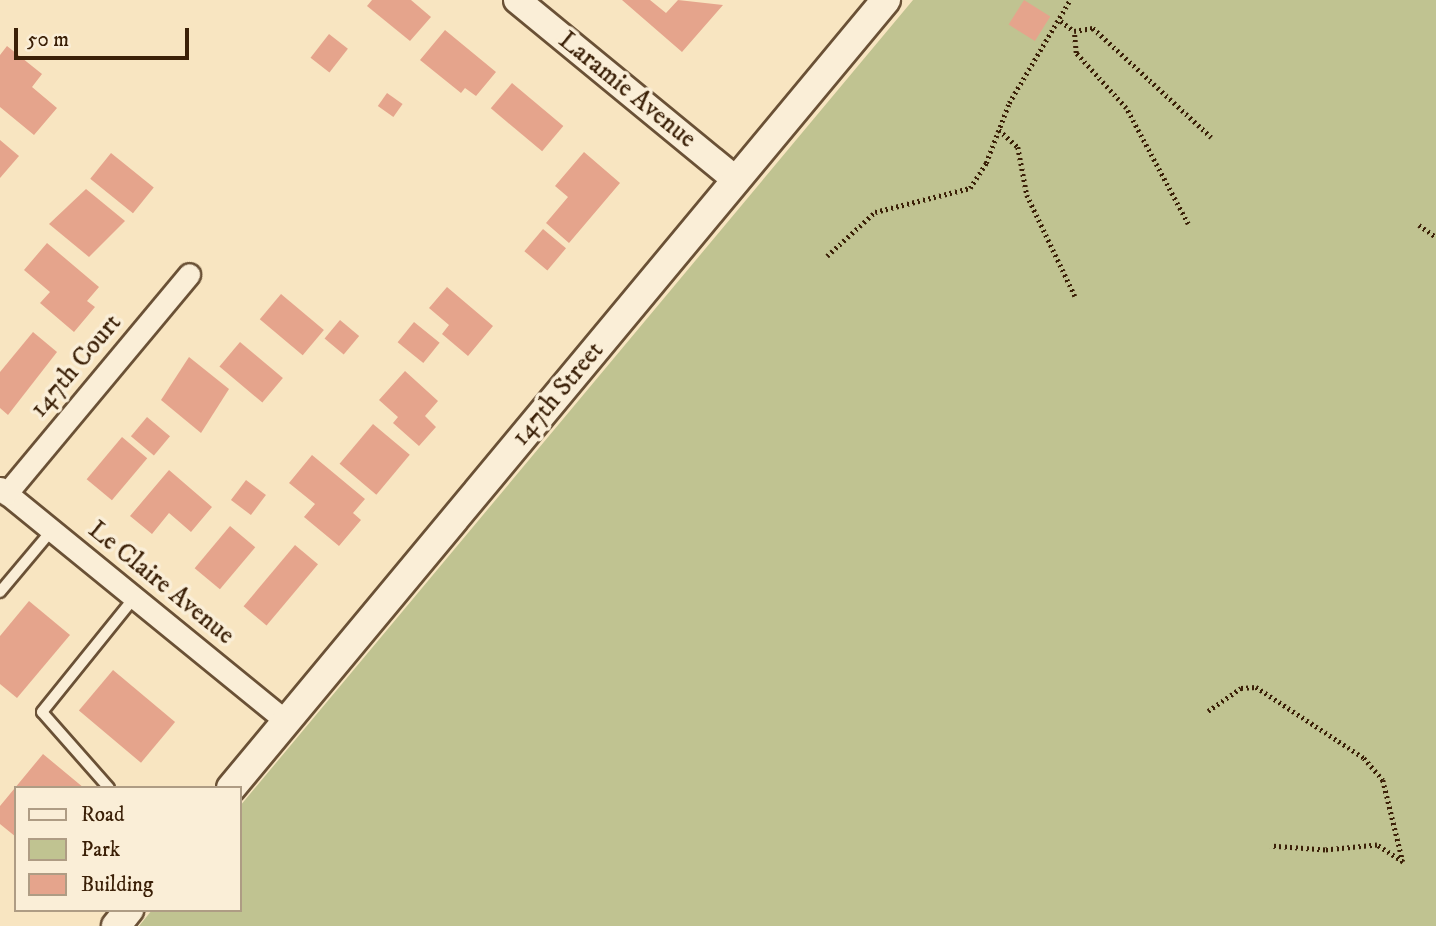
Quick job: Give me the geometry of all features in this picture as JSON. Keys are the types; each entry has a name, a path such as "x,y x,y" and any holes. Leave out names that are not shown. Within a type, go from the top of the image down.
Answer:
{"main road":[{"name":"147th Street","path":"233,786 886,0"},
{"path":"116,926 127,912"}],"street":[{"name":"Laramie Avenue","path":"517,0 736,180"},
{"name":"147th Court","path":"3,491 189,274"},
{"name":"Le Claire Avenue","path":"3,491 286,721"}],"lane":[{"path":"0,592 51,530"},
{"path":"107,786 42,712 134,598"}],"path":[{"path":"827,256 875,212 970,188 1070,0"},
{"path":"1060,20 1074,31 1076,53 1126,108 1188,224"},
{"path":"1074,31 1093,28 1211,137"},
{"path":"999,130 1018,147 1027,195 1075,296"},
{"path":"1419,225 1436,237"},
{"path":"1208,710 1241,688 1256,687 1364,758 1383,780 1403,862 1377,845 1325,850 1270,846"}],"green space":[{"path":"913,0 1436,0 1436,926 139,926 150,912 242,912 242,804"}],"building":[{"path":"372,0 411,0 431,17 410,41 367,6"},
{"path":"622,0 650,0 666,13 678,0 723,5 682,52"},
{"path":"1024,0 1050,16 1035,41 1009,25"},
{"path":"445,30 496,72 476,96 465,88 461,93 420,60"},
{"path":"329,34 348,49 329,72 311,58"},
{"path":"7,46 42,74 32,87 57,108 34,135 0,107 0,55"},
{"path":"512,83 563,126 542,151 491,108"},
{"path":"387,93 403,104 393,117 378,106"},
{"path":"0,140 19,156 0,178"},
{"path":"584,152 620,183 569,243 546,223 568,197 555,186"},
{"path":"111,153 154,188 133,213 90,179"},
{"path":"86,189 125,221 89,257 49,224"},
{"path":"543,229 566,248 547,270 524,251"},
{"path":"47,243 99,287 87,301 95,307 74,332 40,303 50,292 24,270"},
{"path":"447,287 493,326 468,356 442,334 449,325 429,308"},
{"path":"281,294 324,330 303,355 260,319"},
{"path":"340,320 359,336 344,354 325,338"},
{"path":"414,322 440,343 423,363 398,342"},
{"path":"33,332 57,352 8,415 0,408 0,372"},
{"path":"240,342 283,378 262,403 219,367"},
{"path":"189,357 229,389 201,433 161,400"},
{"path":"405,371 438,401 425,416 436,427 419,446 393,423 398,417 379,400"},
{"path":"147,417 170,436 154,455 131,436"},
{"path":"373,424 410,455 376,495 340,464"},
{"path":"122,437 147,458 112,500 87,479"},
{"path":"312,455 365,499 353,513 361,520 339,546 304,517 315,504 289,483"},
{"path":"169,470 212,507 191,532 169,513 152,534 130,516"},
{"path":"246,480 266,495 251,515 231,500"},
{"path":"230,526 255,547 220,589 195,568"},
{"path":"295,545 318,564 267,626 244,606"},
{"path":"29,601 70,635 17,698 0,684 0,636"},
{"path":"113,670 175,722 141,763 79,711"},
{"path":"43,754 82,786 17,786"},
{"path":"14,789 14,835 0,824 0,806"}]}
